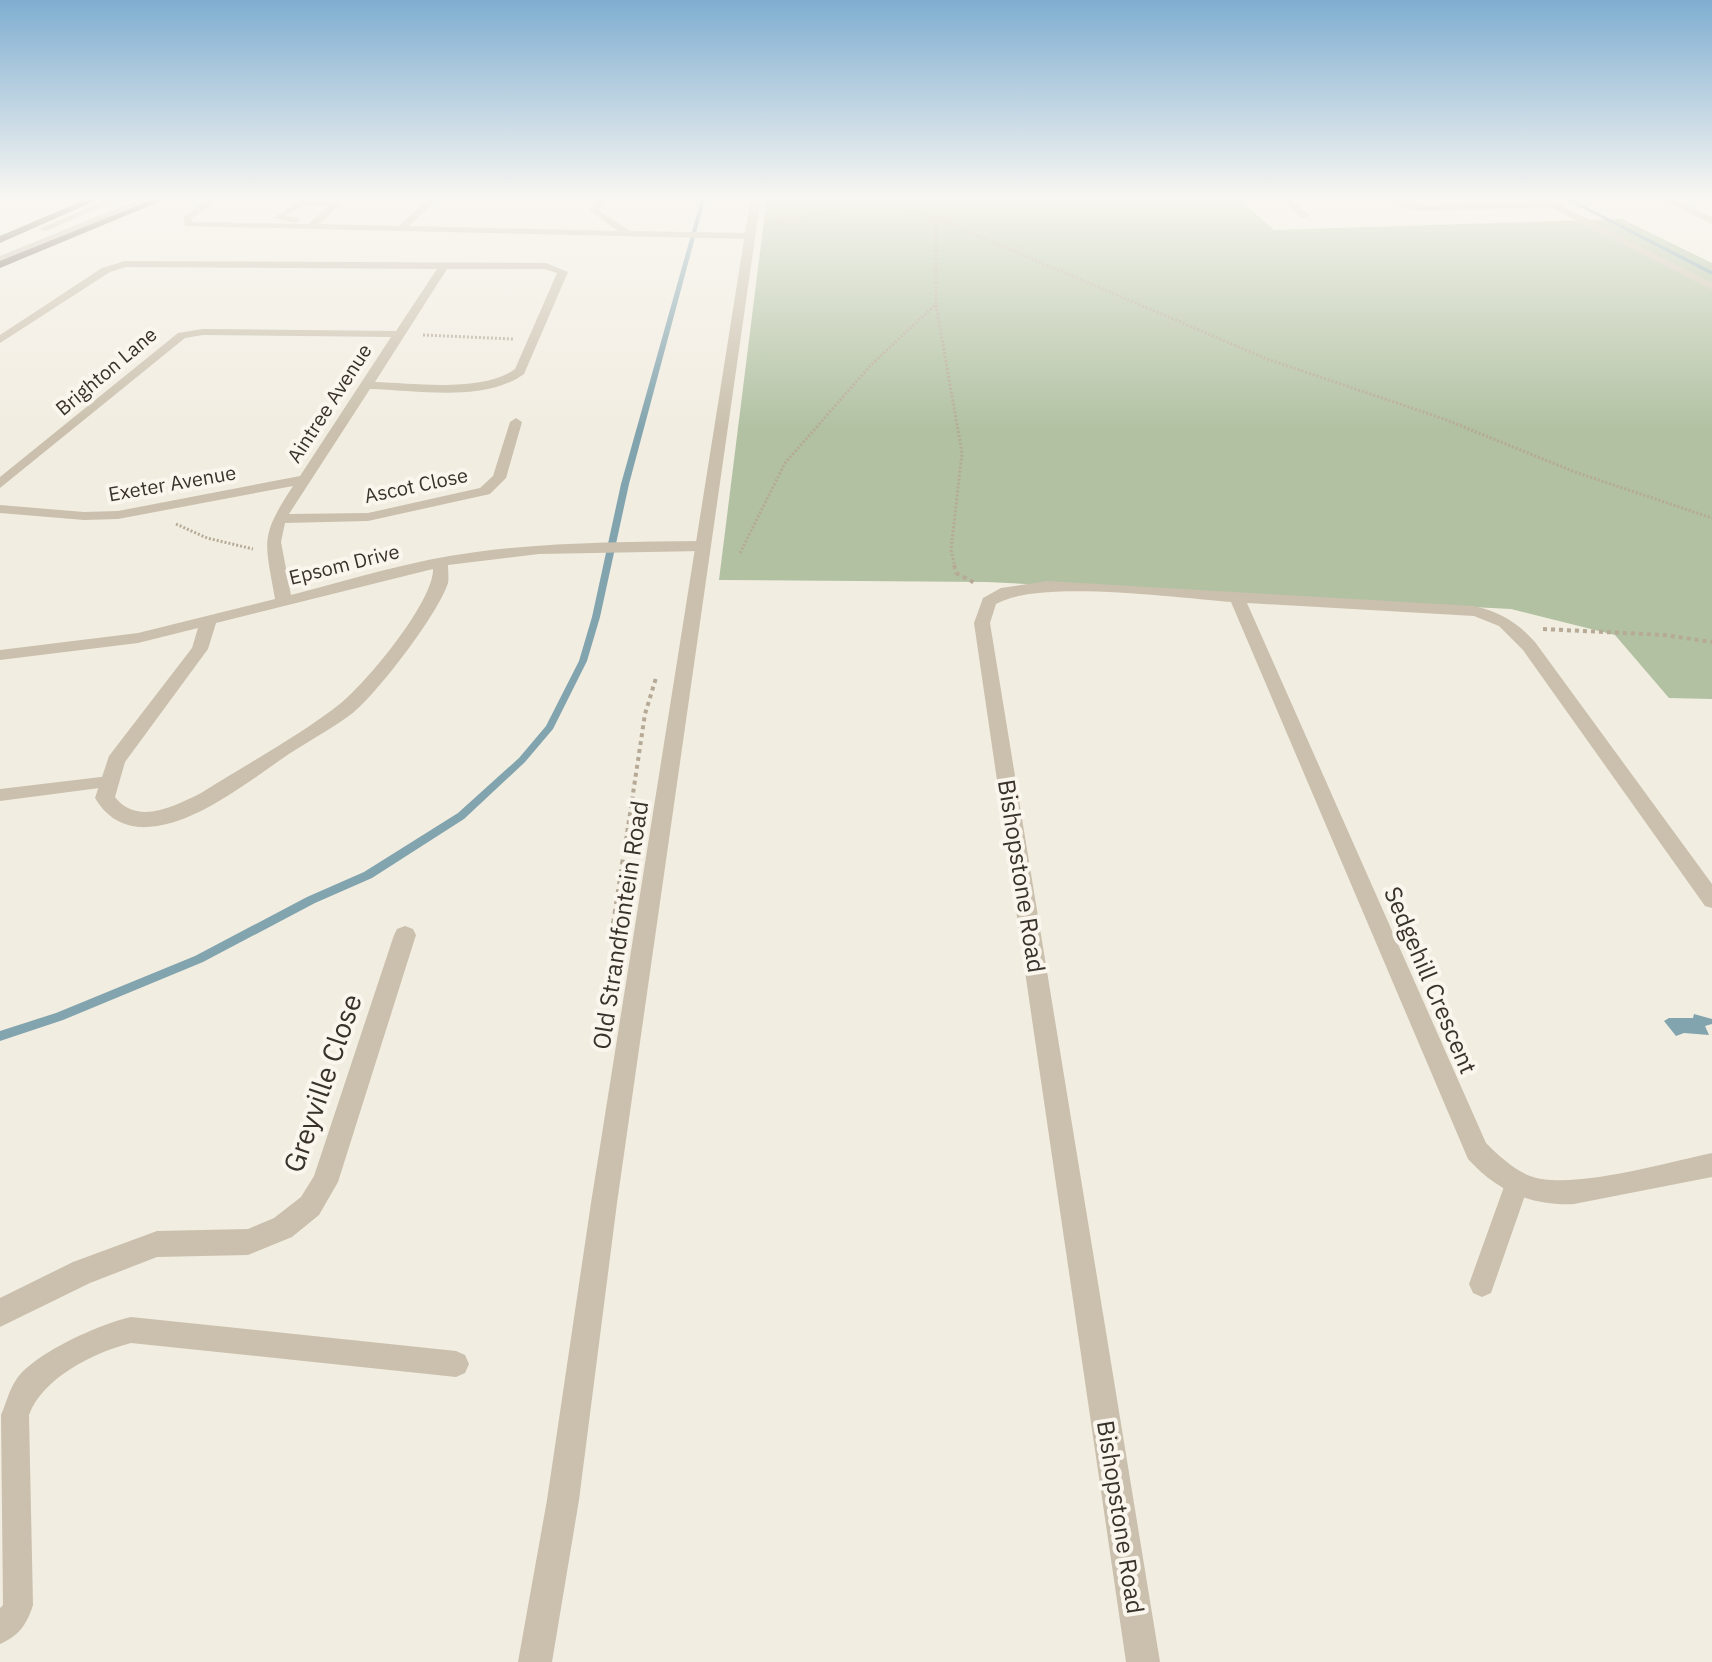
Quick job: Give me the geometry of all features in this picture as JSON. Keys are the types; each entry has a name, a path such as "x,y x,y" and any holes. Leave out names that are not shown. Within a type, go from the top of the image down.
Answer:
{"street":[{"path":"0,340 101,274"},
{"name":"Aintree Avenue","path":"284,602 274,551 274,533 279,519 439,274"},
{"path":"366,385 502,384 514,379 562,274"},
{"name":"Old Strandfontein Road","path":"535,1662 563,1500 604,1203 703,546 750,274"},
{"path":"1686,274 1712,287"},
{"name":"Brighton Lane","path":"0,484 182,335 203,332 398,334"},
{"name":"Ascot Close","path":"279,519 377,516 485,491 499,478 516,422"},
{"name":"Exeter Avenue","path":"0,509 84,516 141,511 303,480"},
{"name":"Epsom Drive","path":"0,655 107,644 208,622 440,562 516,549 703,546"},
{"path":"208,622 200,649 116,761 105,798 111,809 141,819 161,818 208,798 348,707 370,684 428,609 441,581 440,562"},
{"path":"997,595 1026,587 1047,586 1474,611 1498,618 1518,633 1712,900"},
{"name":"Bishopstone Road","path":"997,595 985,608 982,623 1143,1662"},
{"name":"Sedgehill Crescent","path":"1237,598 1477,1151 1496,1172 1517,1184 1543,1192 1569,1192 1712,1165"},
{"name":"Greyville Close","path":"0,1313 83,1272 157,1244 248,1242 283,1228 310,1206 325,1182 405,935"}],"lane":[{"path":"0,795 109,782"},
{"path":"1482,1284 1517,1184"},
{"path":"0,1629 15,1615 18,1605 15,1415 23,1393 37,1377 114,1333 131,1330 456,1364"}],"path":[{"path":"936,274 936,304 962,453 951,550 956,573 997,595"},
{"path":"1071,274 1267,359 1444,419 1575,472 1712,518"},
{"path":"740,553 785,463 871,365 936,304"},
{"path":"398,334 534,340"},
{"path":"141,511 207,538 274,551"},
{"path":"1518,633 1551,628 1664,635 1712,642"},
{"path":"614,924 645,714 657,675"}],"green space":[{"path":"757,274 1712,274 1712,699 1669,698 1615,635 1511,609 987,582 719,580"}],"water":[{"path":"1694,1014 1712,1019 1712,1024 1705,1026 1709,1035 1684,1033 1676,1036 1664,1021 1669,1018 1693,1018"}],"waterway":[{"path":"0,1036 59,1017 199,959 311,900 368,875 461,816 522,760 550,727 583,661 596,617 625,484 683,274"}]}
